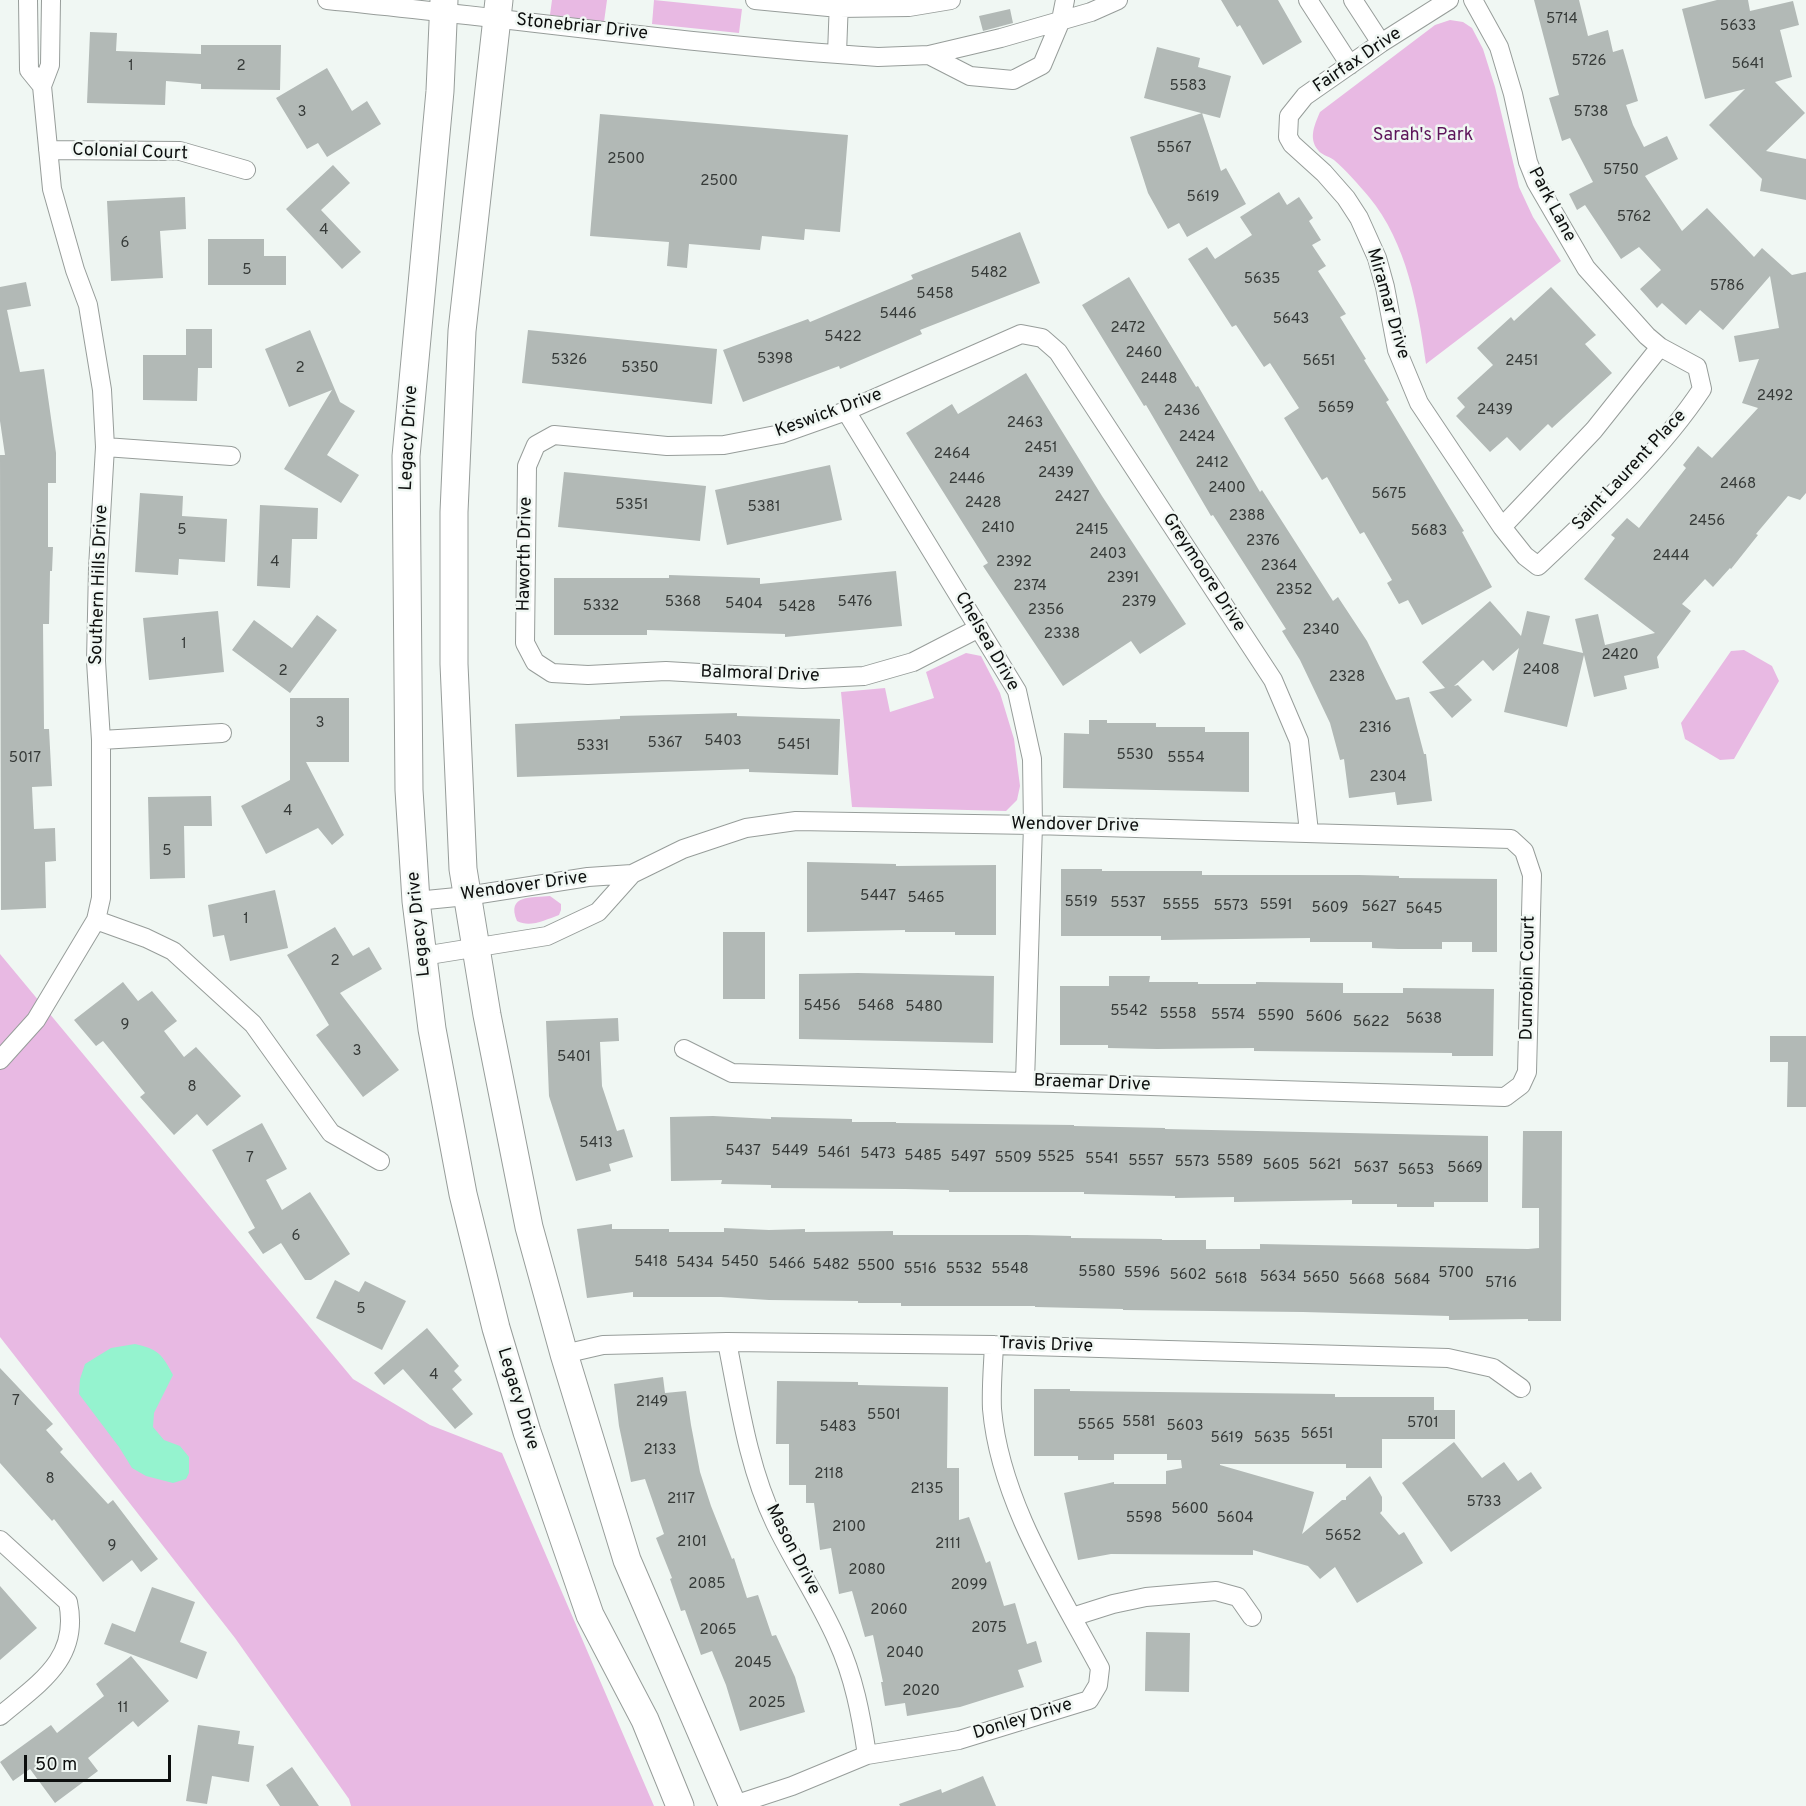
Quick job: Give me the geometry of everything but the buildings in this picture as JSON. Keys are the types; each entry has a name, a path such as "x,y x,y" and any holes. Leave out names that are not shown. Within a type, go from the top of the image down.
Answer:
{"main road":[{"name":"Legacy Drive","path":"443,6 440,91 406,456 409,790 416,901 432,1029 463,1194 496,1328 527,1432 590,1615 645,1720 680,1806"},
{"path":"498,9 462,332 454,512 454,664 463,869 487,1015 530,1227 564,1354 627,1560 732,1806"}],"street":[{"name":"Southern Hills Drive","path":"28,0 29,70 42,86"},
{"name":"Southern Hills Drive","path":"0,1060 36,1020 96,920 101,898 100,740 96,661 98,568 105,447 102,390 88,305 75,270 52,189 42,86 50,65 51,0"},
{"name":"Stonebriar Drive","path":"327,0 498,9 545,25 878,57 929,55 1001,39 1090,12 1118,0"},
{"path":"755,0 909,8 951,0"},
{"name":"Stonebriar Drive","path":"929,55 970,76 1013,80 1042,65 1061,20 1065,0"},
{"path":"1308,0 1350,65"},
{"path":"1353,0 1381,43"},
{"name":"Fairfax Drive","path":"1288,137 1289,116 1305,96 1381,43 1449,0"},
{"name":"Park Lane","path":"1473,0 1499,47 1513,94 1528,162 1536,182 1586,268 1647,336 1660,347 1697,367"},
{"path":"837,54 839,4"},
{"name":"Miramar Drive","path":"1288,137 1292,144 1324,172 1359,218 1377,258 1397,350 1419,403 1502,527 1525,556 1538,566"},
{"name":"Colonial Court","path":"48,150 180,151 246,170"},
{"name":"Keswick Drive","path":"536,445 554,435 667,446 724,445 781,434 846,411 1021,334 1042,338"},
{"name":"Greymoore Drive","path":"1042,338 1058,352 1273,680 1299,741 1309,832"},
{"path":"1502,527 1594,430 1660,347"},
{"name":"Saint Laurent Place","path":"1538,566 1595,513 1684,415 1702,389 1697,367"},
{"name":"Chelsea Drive","path":"846,411 1017,691 1032,759 1033,825 1025,1082"},
{"name":"Haworth Drive","path":"535,662 525,643 527,466 536,445"},
{"path":"105,447 231,456"},
{"name":"Balmoral Drive","path":"535,662 552,673 588,675 666,671 803,679 864,676 913,662 979,628"},
{"path":"100,740 222,733"},
{"name":"Wendover Drive","path":"416,901 467,896 545,883 632,874 683,849 746,828 796,821 1033,825 1511,839 1524,851"},
{"name":"Dunrobin Court","path":"1505,1097 1521,1085 1527,1072 1532,875 1524,851"},
{"name":"Wendover Drive","path":"423,956 547,936 598,912 632,874"},
{"path":"96,920 146,938 173,951 253,1024 331,1133 380,1161"},
{"name":"Braemar Drive","path":"684,1049 732,1073 1505,1097"},
{"name":"Travis Drive","path":"564,1354 603,1346 727,1342 994,1345 1448,1358 1492,1368 1521,1388"},
{"name":"Mason Drive","path":"727,1342 741,1416 757,1475 774,1523 810,1584 838,1641 858,1698 867,1755"},
{"name":"Donley Drive","path":"732,1806 792,1786 867,1755 959,1740 1089,1700 1098,1685 1100,1668 1036,1548 1005,1477 993,1409 994,1345"},
{"path":"0,1540 68,1602 70,1627 66,1650 60,1660 35,1686 0,1716"},
{"path":"1072,1617 1113,1604 1146,1597 1216,1591 1238,1597 1252,1617"}],"green space":[{"path":"552,0 607,0 604,22 550,15"},
{"path":"654,0 742,9 739,33 652,24"},
{"name":"Sarah's Park","path":"1450,20 1463,22 1472,28 1483,49 1495,87 1519,187 1533,217 1561,261 1426,364 1409,276 1393,234 1382,215 1352,177 1332,159 1319,152 1313,136 1320,112 1435,25"},
{"path":"1744,650 1772,666 1779,681 1734,759 1720,760 1685,739 1681,723 1731,651"},
{"path":"966,653 981,656 1000,693 1014,739 1020,786 1017,800 1006,811 852,807 841,692 885,688 890,712 934,698 926,672"},
{"path":"550,896 561,904 559,915 527,924 517,921 515,906 518,902 523,899"},
{"path":"0,954 353,1379 430,1425 502,1453 654,1806 351,1806 349,1799 235,1638 0,1337"}],"shaded area":[{"path":"135,1344 154,1350 166,1362 173,1375 154,1413 153,1427 164,1440 180,1446 189,1457 189,1473 186,1479 173,1483 146,1476 132,1468 79,1394 80,1379 85,1364 111,1348"}]}
